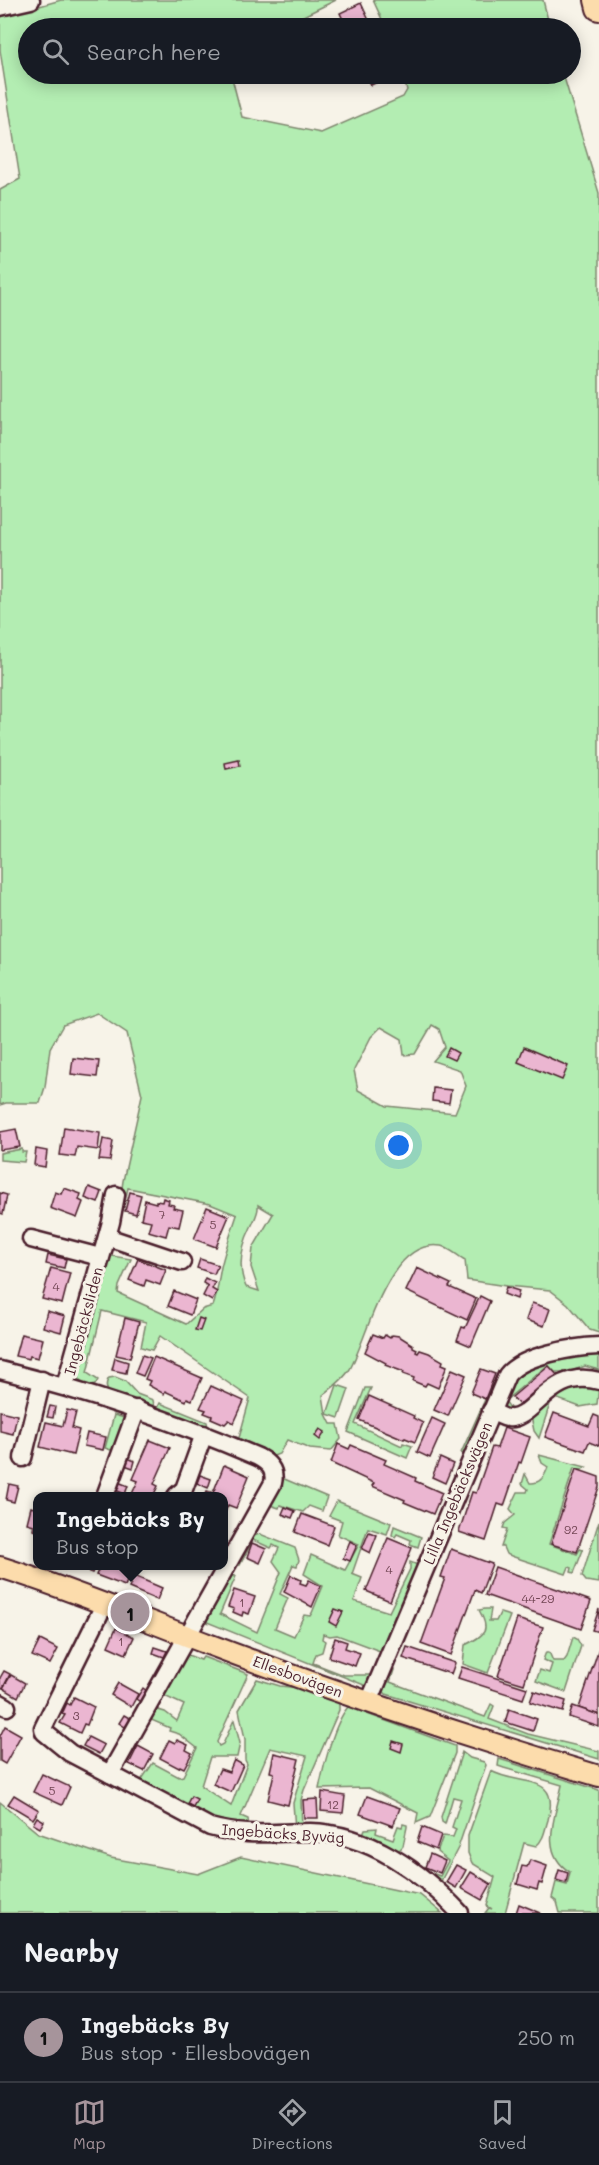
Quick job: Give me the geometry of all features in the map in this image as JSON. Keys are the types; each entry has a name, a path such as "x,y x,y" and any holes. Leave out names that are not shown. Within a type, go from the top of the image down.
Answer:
{"highway":[{"path":"597,0 599,8"}],"main road":[{"name":"Ellesbovägen","path":"0,1567 105,1603 369,1702 495,1745 599,1776"}],"street":[{"path":"0,7 31,0"},
{"name":"Ingebäcksliden","path":"65,1386 107,1236 116,1195"},
{"path":"107,1236 182,1262"},
{"name":"Ingebäcksliden","path":"31,1239 100,1257"},
{"name":"Lilla Ingebäcksvägen","path":"369,1702 507,1375 519,1365 550,1354 599,1346"},
{"path":"0,1370 65,1386 137,1409 204,1434 265,1461 273,1470 274,1477 228,1564"},
{"path":"491,1411 508,1419 514,1418 522,1415 558,1385 583,1378 599,1381"},
{"path":"23,1458 42,1380"},
{"path":"107,1492 137,1409"},
{"path":"181,1492 204,1434"},
{"path":"110,1774 225,1570"},
{"name":"Ingebäcks Byväg","path":"105,1603 43,1728 44,1732 70,1753 210,1827 261,1835 311,1832 351,1838 374,1848 415,1873 446,1898 460,1913"}],"green space":[{"path":"61,0 336,0 299,18 18,18 18,84 234,84 242,117 321,133 403,97 407,90 405,84 566,84 599,193 599,1333 590,1330 568,1304 550,1290 467,1280 465,1260 441,1246 423,1247 407,1257 394,1272 373,1313 350,1369 323,1395 326,1414 331,1424 338,1424 341,1439 331,1451 310,1449 287,1440 279,1454 271,1457 215,1431 214,1429 239,1438 250,1398 160,1336 152,1350 141,1347 146,1322 102,1311 87,1373 98,1380 90,1387 78,1378 76,1373 106,1255 131,1259 118,1293 186,1324 203,1309 213,1306 223,1261 237,1215 210,1204 128,1188 123,1210 119,1209 142,1095 127,1033 97,1013 63,1025 50,1048 45,1087 40,1103 0,1105 0,190 20,179 0,50 0,17","holes":["432,1025 439,1029 445,1047 433,1061 460,1070 466,1086 455,1113 387,1106 358,1090 354,1070 371,1037 381,1027 402,1039 404,1055 415,1054","258,1205 273,1214 253,1248 251,1267 259,1291 246,1287 243,1280 241,1257 257,1214"]},
{"path":"373,0 543,0 548,18 381,18"},
{"path":"22,1149 22,1152 26,1152 24,1162 0,1160 0,1153"},
{"path":"599,1350 599,1370 585,1366 569,1372 555,1372 548,1365 505,1401 513,1412 502,1408 502,1402 511,1383 529,1366"},
{"path":"115,1377 125,1381 137,1394 153,1400 153,1408 111,1394 106,1384 109,1378"},
{"path":"492,1384 494,1385 465,1454 461,1453"},
{"path":"337,1385 349,1389 339,1418 327,1414"},
{"path":"567,1386 599,1387 597,1404 580,1407 558,1399 556,1395"},
{"path":"365,1388 371,1388 355,1424 402,1446 403,1443 412,1446 407,1458 348,1432"},
{"path":"549,1402 539,1438 534,1431 531,1416"},
{"path":"160,1403 207,1422 208,1428 157,1409"},
{"path":"114,1415 128,1419 117,1452 105,1448"},
{"path":"539,1455 586,1467 581,1470 574,1468 549,1544 577,1554 580,1549 583,1550 574,1573 569,1567 566,1574 514,1557 506,1554 501,1547 507,1529 503,1528 505,1523 515,1515 510,1509 518,1492 527,1492 528,1489 522,1484 525,1474 530,1483 534,1483 542,1479 547,1470 548,1467 542,1463"},
{"path":"282,1478 327,1497 322,1511 309,1506 303,1512 280,1505 279,1508 270,1505"},
{"path":"337,1501 391,1523 387,1534 368,1528 352,1574 362,1578 354,1601 389,1612 410,1569 410,1562 418,1565 380,1651 337,1635 323,1634 322,1639 325,1641 322,1652 316,1654 313,1663 344,1675 371,1675 373,1676 369,1687 207,1622 206,1618 230,1575 236,1576 220,1614 257,1632 281,1572 273,1561 279,1548 273,1545 271,1548 253,1540 240,1565 235,1566 253,1536 260,1534 295,1548 299,1560 297,1566 293,1565 280,1594 288,1598 275,1628 294,1636 304,1615 310,1616 312,1613 323,1586 304,1574 311,1555 345,1570 359,1544 338,1535 342,1521 329,1516"},
{"path":"599,1521 599,1583 586,1581 582,1576"},
{"path":"394,1526 421,1537 418,1547 410,1544 411,1540 397,1534 395,1537 392,1535"},
{"path":"491,1609 489,1621 496,1621 500,1613 510,1616 488,1673 463,1664 465,1645 484,1632 485,1623 479,1610"},
{"path":"573,1637 581,1646 566,1692 536,1681 540,1670 549,1673 552,1664 543,1660 546,1652 549,1652 553,1661 564,1661"},
{"path":"185,1654 201,1660 203,1657 248,1674 217,1742 219,1746 223,1744 234,1720 240,1743 237,1757 210,1757 201,1786 231,1806 247,1764 239,1710 257,1679 280,1686 300,1688 339,1703 339,1710 301,1800 302,1829 295,1829 293,1803 307,1756 270,1748 241,1816 248,1819 249,1827 228,1828 140,1782 153,1763 179,1777 183,1776 197,1748 179,1734 169,1731 170,1728 149,1719 155,1709 165,1712 177,1721 184,1705 162,1695"},
{"path":"394,1670 390,1682 485,1717 491,1704 494,1706 489,1719 528,1734 599,1751 599,1759 386,1694 384,1692 390,1671"},
{"path":"348,1707 455,1746 455,1753 430,1817 416,1823 418,1813 369,1788 319,1789 334,1734"},
{"path":"462,1752 486,1765 458,1848 441,1885 423,1870 440,1876 448,1861 437,1852 443,1836 453,1837 456,1829 452,1827 461,1799 453,1797 445,1824 441,1817"},
{"path":"499,1759 599,1790 599,1913 560,1913 557,1902 552,1898 556,1882 567,1885 570,1872 560,1864 554,1854 552,1844 553,1820 562,1785 498,1766"},
{"path":"491,1771 535,1784 549,1794 550,1805 544,1834 536,1846 524,1843 505,1913 485,1913 489,1908 492,1909 487,1906 495,1877 472,1863 468,1853 468,1836"},
{"path":"0,1802 38,1833 111,1858 198,1874 241,1857 420,1895 442,1913 0,1913"},
{"path":"403,1824 407,1827 403,1846 395,1855 363,1834 365,1829 377,1828 376,1833 393,1839 398,1826 402,1827"}],"building":[{"path":"361,3 368,18 342,18 340,13"},
{"path":"239,760 240,766 226,769 225,763"},
{"path":"524,1047 568,1066 562,1080 518,1062"},
{"path":"449,1048 458,1053 454,1060 445,1056"},
{"path":"73,1058 99,1061 97,1077 71,1074"},
{"path":"433,1088 451,1090 449,1103 432,1101"},
{"path":"64,1127 100,1133 98,1150 77,1147 75,1157 60,1155"},
{"path":"16,1129 20,1147 0,1150 0,1132"},
{"path":"103,1139 113,1141 110,1161 99,1160"},
{"path":"36,1149 47,1151 45,1167 34,1165"},
{"path":"89,1187 102,1192 98,1203 85,1198"},
{"path":"64,1188 81,1194 79,1200 83,1202 77,1218 50,1208 55,1192 61,1194"},
{"path":"130,1192 141,1195 136,1214 125,1211"},
{"path":"0,1193 7,1195 3,1214 0,1213"},
{"path":"163,1198 169,1200 168,1204 174,1205 173,1208 183,1210 179,1227 169,1225 166,1236 148,1231 151,1221 141,1219 145,1200 156,1203 156,1201 162,1202"},
{"path":"207,1207 229,1216 216,1247 194,1239"},
{"path":"48,1255 66,1259 64,1268 46,1264"},
{"path":"138,1259 166,1270 160,1285 146,1280 144,1286 129,1280"},
{"path":"200,1259 218,1265 214,1274 197,1268"},
{"path":"51,1268 70,1273 62,1304 42,1299"},
{"path":"417,1268 451,1284 449,1287 476,1299 467,1320 406,1291"},
{"path":"205,1278 215,1283 212,1289 217,1292 212,1301 203,1296 208,1286 203,1283"},
{"path":"506,1287 519,1291 517,1299 504,1294"},
{"path":"174,1291 196,1300 190,1315 168,1306"},
{"path":"480,1296 490,1301 471,1346 457,1340"},
{"path":"532,1303 550,1309 544,1326 526,1320"},
{"path":"47,1311 65,1316 61,1332 43,1327"},
{"path":"125,1318 139,1322 130,1358 116,1355"},
{"path":"199,1318 204,1320 200,1331 195,1330"},
{"path":"21,1334 43,1339 38,1358 15,1356"},
{"path":"373,1334 383,1338 385,1335 390,1338 392,1335 399,1336 413,1345 417,1349 416,1352 420,1350 429,1353 443,1361 442,1364 447,1366 438,1388 427,1383 425,1386 413,1381 414,1378 385,1365 386,1363 365,1352"},
{"path":"142,1355 151,1358 143,1376 135,1373"},
{"path":"154,1357 202,1378 192,1400 187,1398 186,1401 165,1391 164,1394 148,1385 150,1381 145,1379"},
{"path":"115,1358 128,1362 126,1373 112,1370"},
{"path":"549,1366 558,1376 521,1407 512,1397"},
{"path":"452,1369 466,1375 448,1416 434,1410"},
{"path":"481,1369 495,1374 485,1399 471,1393"},
{"path":"211,1386 244,1401 234,1423 229,1420 225,1424 211,1418 212,1416 204,1413 206,1410 200,1408"},
{"path":"369,1396 414,1416 413,1418 423,1423 415,1442 359,1420"},
{"path":"50,1406 55,1407 53,1418 47,1417"},
{"path":"67,1410 76,1412 72,1428 79,1430 73,1455 40,1447 46,1422 63,1426"},
{"path":"0,1411 17,1415 13,1434 0,1431"},
{"path":"554,1413 589,1426 594,1415 599,1417 599,1446 589,1442 585,1451 545,1437"},
{"path":"432,1418 445,1424 430,1458 417,1452"},
{"path":"504,1428 530,1437 504,1506 498,1504 486,1541 459,1532 472,1492 476,1493 492,1447 497,1448"},
{"path":"320,1429 325,1432 320,1440 315,1436"},
{"path":"87,1433 106,1437 103,1450 84,1446"},
{"path":"150,1440 170,1448 154,1484 158,1486 155,1492 133,1492 138,1481 133,1479"},
{"path":"338,1444 349,1449 351,1445 386,1460 384,1464 442,1493 433,1514 372,1486 374,1483 331,1463"},
{"path":"125,1457 135,1461 133,1468 122,1464"},
{"path":"440,1458 453,1464 445,1483 432,1477"},
{"path":"224,1465 249,1476 236,1508 228,1505 228,1492 213,1492"},
{"path":"576,1469 599,1477 599,1487 577,1552 551,1544"},
{"path":"200,1475 211,1479 208,1488 197,1483"},
{"path":"118,1482 128,1486 126,1492 115,1490"},
{"path":"9,1484 18,1486 14,1502 6,1500"},
{"path":"31,1507 33,1508 33,1525 27,1523"},
{"path":"285,1507 295,1511 292,1518 282,1514"},
{"path":"302,1514 334,1526 327,1545 295,1532"},
{"path":"369,1532 377,1535 370,1553 362,1549"},
{"path":"388,1538 412,1548 390,1601 366,1591"},
{"path":"350,1541 357,1545 350,1561 343,1558"},
{"path":"252,1543 266,1549 260,1563 247,1557"},
{"path":"451,1549 492,1564 481,1593 475,1590 451,1655 421,1644 445,1578 441,1577"},
{"path":"495,1567 591,1601 581,1629 485,1595"},
{"path":"98,1570 120,1570 130,1574 125,1586 96,1575"},
{"path":"291,1575 301,1580 300,1583 306,1585 309,1580 321,1586 312,1607 284,1592"},
{"path":"134,1576 162,1588 157,1600 129,1588"},
{"path":"234,1590 255,1597 249,1614 243,1612 242,1616 228,1607"},
{"path":"335,1609 343,1612 336,1626 329,1622"},
{"path":"599,1609 599,1632 592,1630"},
{"path":"517,1619 543,1627 524,1684 498,1676"},
{"path":"116,1628 134,1637 126,1654 108,1646"},
{"path":"335,1638 347,1642 345,1648 360,1653 355,1666 329,1657"},
{"path":"40,1640 58,1649 50,1664 32,1656"},
{"path":"155,1647 167,1651 164,1657 153,1653"},
{"path":"407,1647 455,1663 451,1674 403,1658"},
{"path":"599,1648 599,1715 579,1708"},
{"path":"462,1667 527,1688 523,1699 458,1678"},
{"path":"4,1671 10,1674 3,1688 0,1686 0,1678"},
{"path":"11,1675 25,1683 18,1697 3,1688"},
{"path":"118,1683 138,1694 131,1707 111,1695"},
{"path":"143,1688 148,1692 142,1703 136,1699"},
{"path":"534,1691 566,1701 563,1712 530,1702"},
{"path":"74,1697 94,1707 87,1725 84,1724 80,1733 60,1723 65,1715 62,1714 67,1703 70,1705"},
{"path":"573,1706 599,1715 599,1727 569,1717"},
{"path":"509,1709 537,1719 533,1731 505,1722"},
{"path":"124,1715 131,1719 125,1727 119,1723"},
{"path":"5,1726 21,1735 5,1764 0,1761 0,1736"},
{"path":"88,1737 104,1745 99,1754 83,1746"},
{"path":"169,1740 175,1743 177,1740 188,1745 186,1750 192,1753 184,1768 180,1766 179,1768 160,1758"},
{"path":"393,1741 403,1744 401,1752 391,1748"},
{"path":"138,1746 153,1754 144,1771 129,1764"},
{"path":"274,1753 299,1759 288,1805 268,1800 274,1773 270,1772"},
{"path":"234,1760 243,1765 231,1792 213,1784 220,1769 229,1772"},
{"path":"42,1774 70,1787 62,1805 33,1792"},
{"path":"322,1792 345,1796 343,1813 321,1811"},
{"path":"14,1795 39,1810 33,1819 8,1804"},
{"path":"191,1796 197,1799 193,1807 187,1804"},
{"path":"367,1796 400,1808 393,1826 360,1814"},
{"path":"317,1799 318,1818 304,1818 303,1800"},
{"path":"37,1817 44,1821 40,1828 33,1824"},
{"path":"422,1827 441,1835 436,1850 417,1842"},
{"path":"430,1854 445,1861 440,1873 425,1867"},
{"path":"530,1860 547,1866 542,1884 539,1883 537,1890 517,1884 522,1866 527,1867"},
{"path":"456,1865 466,1870 456,1888 446,1882"},
{"path":"559,1870 568,1873 566,1883 556,1880"},
{"path":"471,1872 491,1884 482,1900 461,1888"},
{"path":"519,1904 541,1913 516,1913"}],"place":[{"name":"Ingebäcks By","path":"130,1612"}]}
